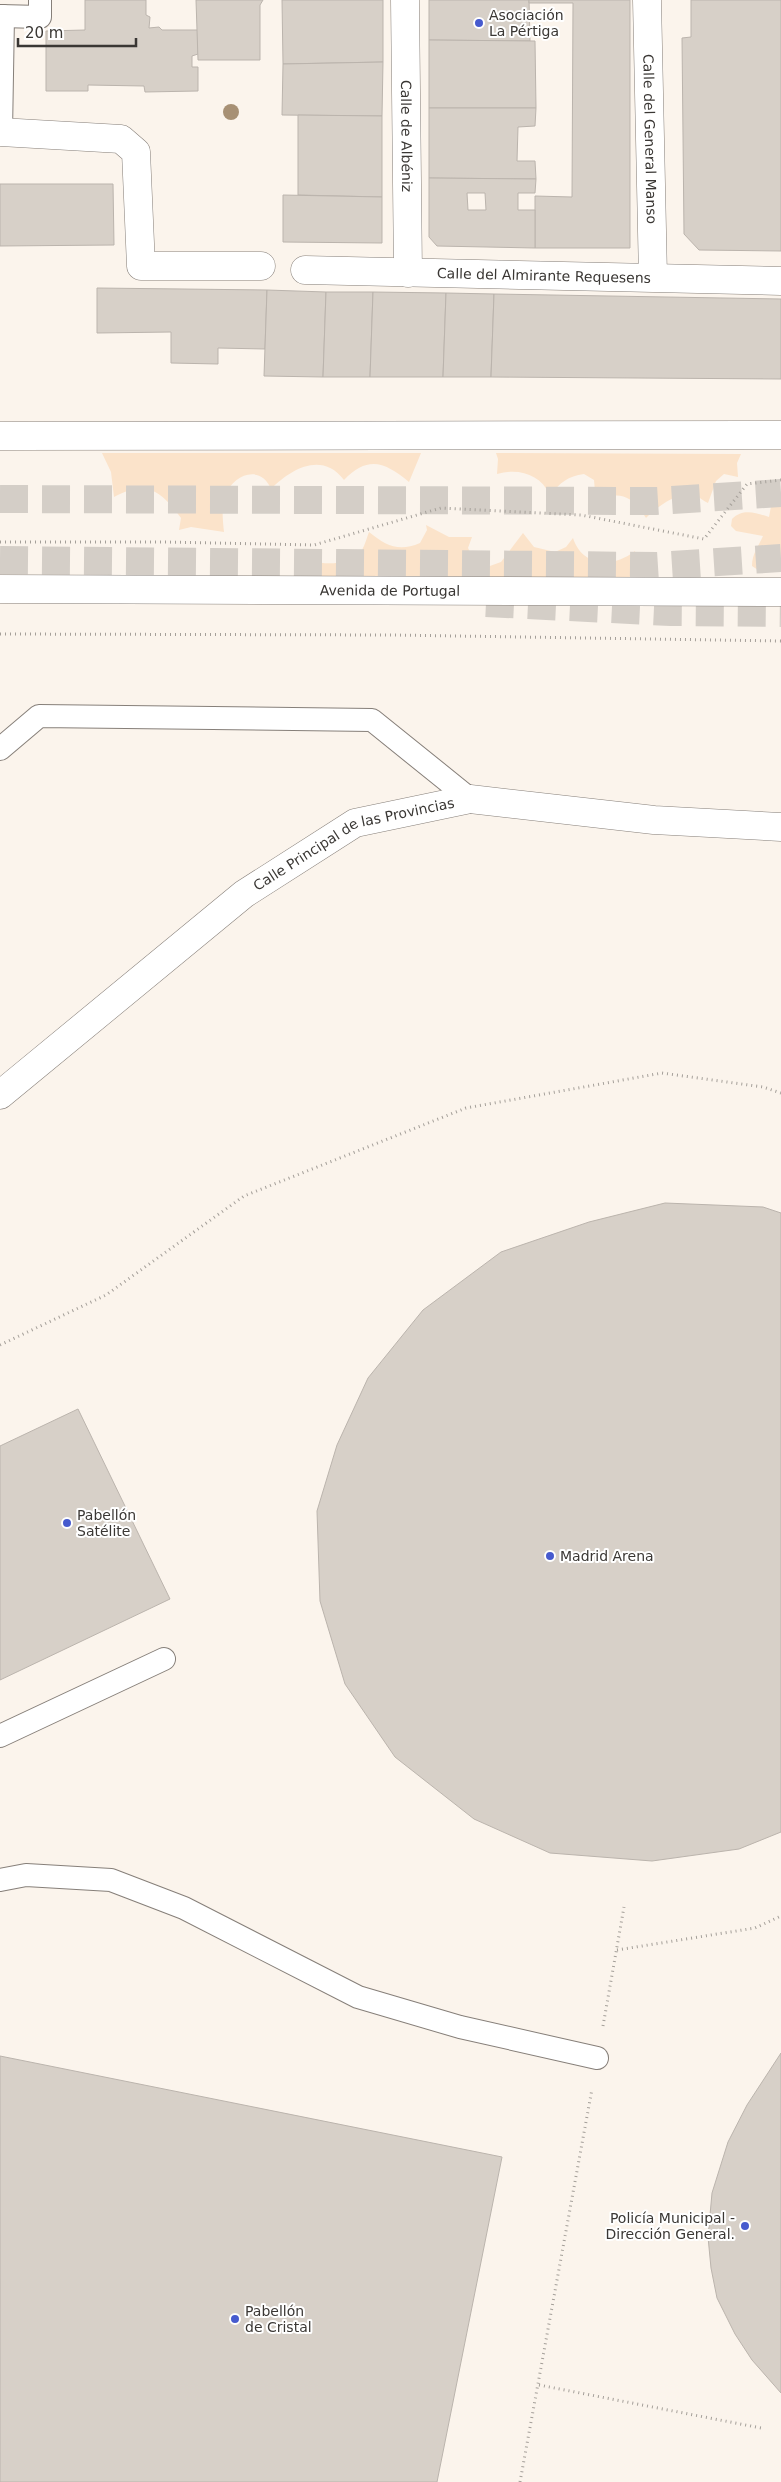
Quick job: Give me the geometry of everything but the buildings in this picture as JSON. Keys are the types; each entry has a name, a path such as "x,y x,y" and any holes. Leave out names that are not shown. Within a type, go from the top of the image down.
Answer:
{"street":[{"name":"Calle de Albéniz","path":"406,0 408,273"},
{"name":"Calle del General Manso","path":"647,0 652,277"},
{"path":"1,132 121,139 136,152 141,266 261,266"},
{"name":"Calle del Almirante Requesens","path":"306,270 781,281"},
{"path":"0,436 781,435"},
{"name":"Avenida de Portugal","path":"0,589 781,592"},
{"name":"Calle Principal de las Provincias","path":"0,1095 244,894 355,823 470,799 654,820 781,827"}],"lane":[{"path":"1,132 2,16 40,17 40,0"},
{"path":"0,749 39,716 372,720 470,799"},
{"path":"0,1736 164,1659"},
{"path":"0,1880 26,1876 111,1880 184,1908 358,1997 460,2027 597,2058"}],"path":[{"path":"0,542 164,542 314,545 441,508 582,515 704,539 747,484 781,480"},
{"path":"0,634 392,635 781,641"},
{"path":"0,1345 106,1295 244,1196 466,1108 662,1073 763,1087 781,1093"},
{"path":"520,2482 624,1907"},
{"path":"617,1950 754,1928 781,1916"},
{"path":"538,2385 761,2428"}],"shaded area":[{"path":"102,453 421,453 409,482 392,470 376,464 361,467 344,480 335,471 326,466 307,466 288,475 271,489 261,476 247,475 234,482 225,496 223,504 224,532 191,527 179,530 181,518 167,501 152,491 136,489 114,497 111,472"},
{"path":"496,453 741,454 737,463 738,477 724,474 716,481 708,503 692,494 681,495 664,503 646,518 631,500 625,497 612,496 596,503 594,480 584,474 573,476 557,487 550,495 541,482 528,474 505,472 497,474 498,459"},
{"path":"781,492 781,556 773,565 758,570 752,566 752,562 763,536 736,531 731,526 732,519 745,512 769,517 772,501"},
{"path":"426,525 449,537 472,537 468,548 475,562 487,567 501,562 523,533 534,547 555,552 566,547 573,538 583,554 599,562 617,560 635,551 644,579 293,579 299,557 323,563 349,560 362,550 369,532 381,541 393,546 412,546 420,543 427,530"}],"tunnel":[{"path":"0,499 656,501 781,493"},
{"path":"0,560 657,566 781,558"},
{"path":"486,603 671,612 781,613"}],"place":[{"name":"Asociación La Pértiga","path":"479,23"},
{"name":"Pabellón Satélite","path":"67,1523"},
{"name":"Madrid Arena","path":"550,1556"},
{"name":"Policía Municipal - Dirección General.","path":"745,2226"},
{"name":"Pabellón de Cristal","path":"235,2319"}]}
